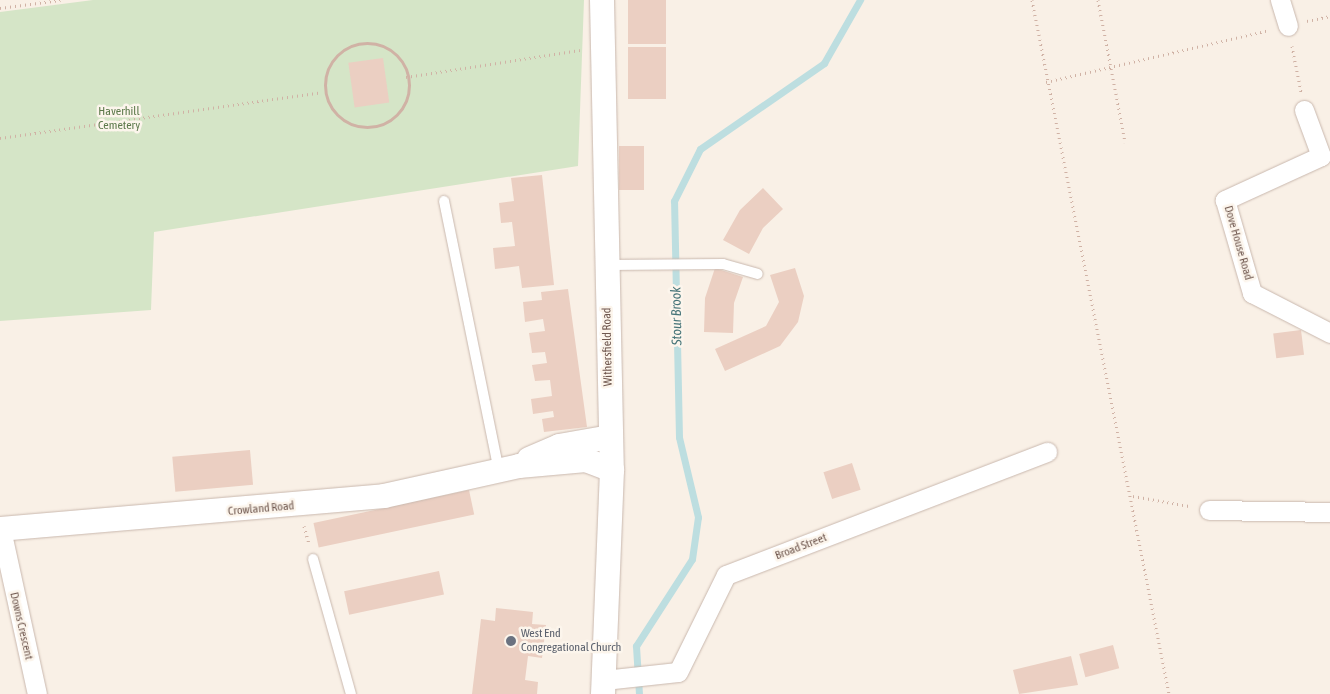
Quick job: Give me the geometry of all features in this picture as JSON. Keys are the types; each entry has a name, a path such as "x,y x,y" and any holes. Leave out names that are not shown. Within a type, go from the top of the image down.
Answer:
{"street":[{"name":"Withersfield Road","path":"602,0 612,470 603,687"},
{"path":"1280,0 1288,26"},
{"name":"Dove House Road","path":"1304,110 1320,156 1225,200 1252,293 1330,334"},
{"name":"Crowland Road","path":"509,468 559,446 610,437"},
{"name":"Broad Street","path":"603,687 678,672 726,575 1047,452"},
{"name":"Crowland Road","path":"0,529 299,506 384,496 509,468 586,460 612,470"},
{"path":"1209,510 1330,512"},
{"name":"Downs Crescent","path":"0,529 37,694"}],"lane":[{"path":"444,201 509,468"},
{"path":"607,265 710,264 758,274"},
{"path":"313,559 351,694"}],"path":[{"path":"0,8 60,0"},
{"path":"1032,0 1046,82 1133,496 1169,694"},
{"path":"1098,0 1125,142"},
{"path":"1046,82 1288,26 1304,110"},
{"path":"370,40 404,60 409,98 383,127 344,124 322,92 334,54 370,40"},
{"path":"406,77 603,46"},
{"path":"0,138 322,92"},
{"path":"1133,496 1209,510"},
{"path":"299,506 313,559"}],"green space":[{"name":"Haverhill Cemetery","path":"93,0 584,0 578,166 154,232 151,310 0,321 0,12"}],"building":[{"path":"628,0 666,0 666,44 628,44"},
{"path":"628,47 666,47 666,99 628,99"},
{"path":"383,58 389,103 355,107 348,63"},
{"path":"619,146 644,146 644,190 619,190"},
{"path":"542,175 554,285 522,288 519,266 495,269 493,248 515,246 512,222 501,223 499,203 514,201 511,178"},
{"path":"763,188 783,209 763,228 749,254 723,240 740,210"},
{"path":"715,268 743,277 734,303 733,333 704,332 705,298"},
{"path":"795,268 804,296 798,322 780,346 725,371 715,349 766,326 779,302 770,275"},
{"path":"568,289 587,427 544,432 542,419 554,417 553,411 533,414 531,399 552,396 550,380 535,381 532,365 547,363 545,352 532,353 529,333 545,331 543,319 525,322 523,302 542,300 541,292"},
{"path":"1301,330 1304,355 1276,358 1273,333"},
{"path":"250,450 253,485 175,492 172,457"},
{"path":"852,463 861,490 832,499 823,472"},
{"path":"469,490 474,514 319,548 313,523"},
{"path":"439,571 444,594 349,615 344,591"},
{"name":"West End Congregational Church","path":"496,608 533,612 532,624 546,625 542,658 528,656 525,680 538,682 537,694 472,694 481,619 495,621"},
{"path":"1113,645 1119,668 1085,677 1079,654"},
{"path":"1071,656 1078,685 1019,694 1013,670"}],"waterway":[{"name":"Stour Brook","path":"639,694 636,646 692,559 698,517 679,437 674,201 700,149 824,63 860,0"}],"place":[{"name":"West End Congregational Church","path":"511,641"}]}
